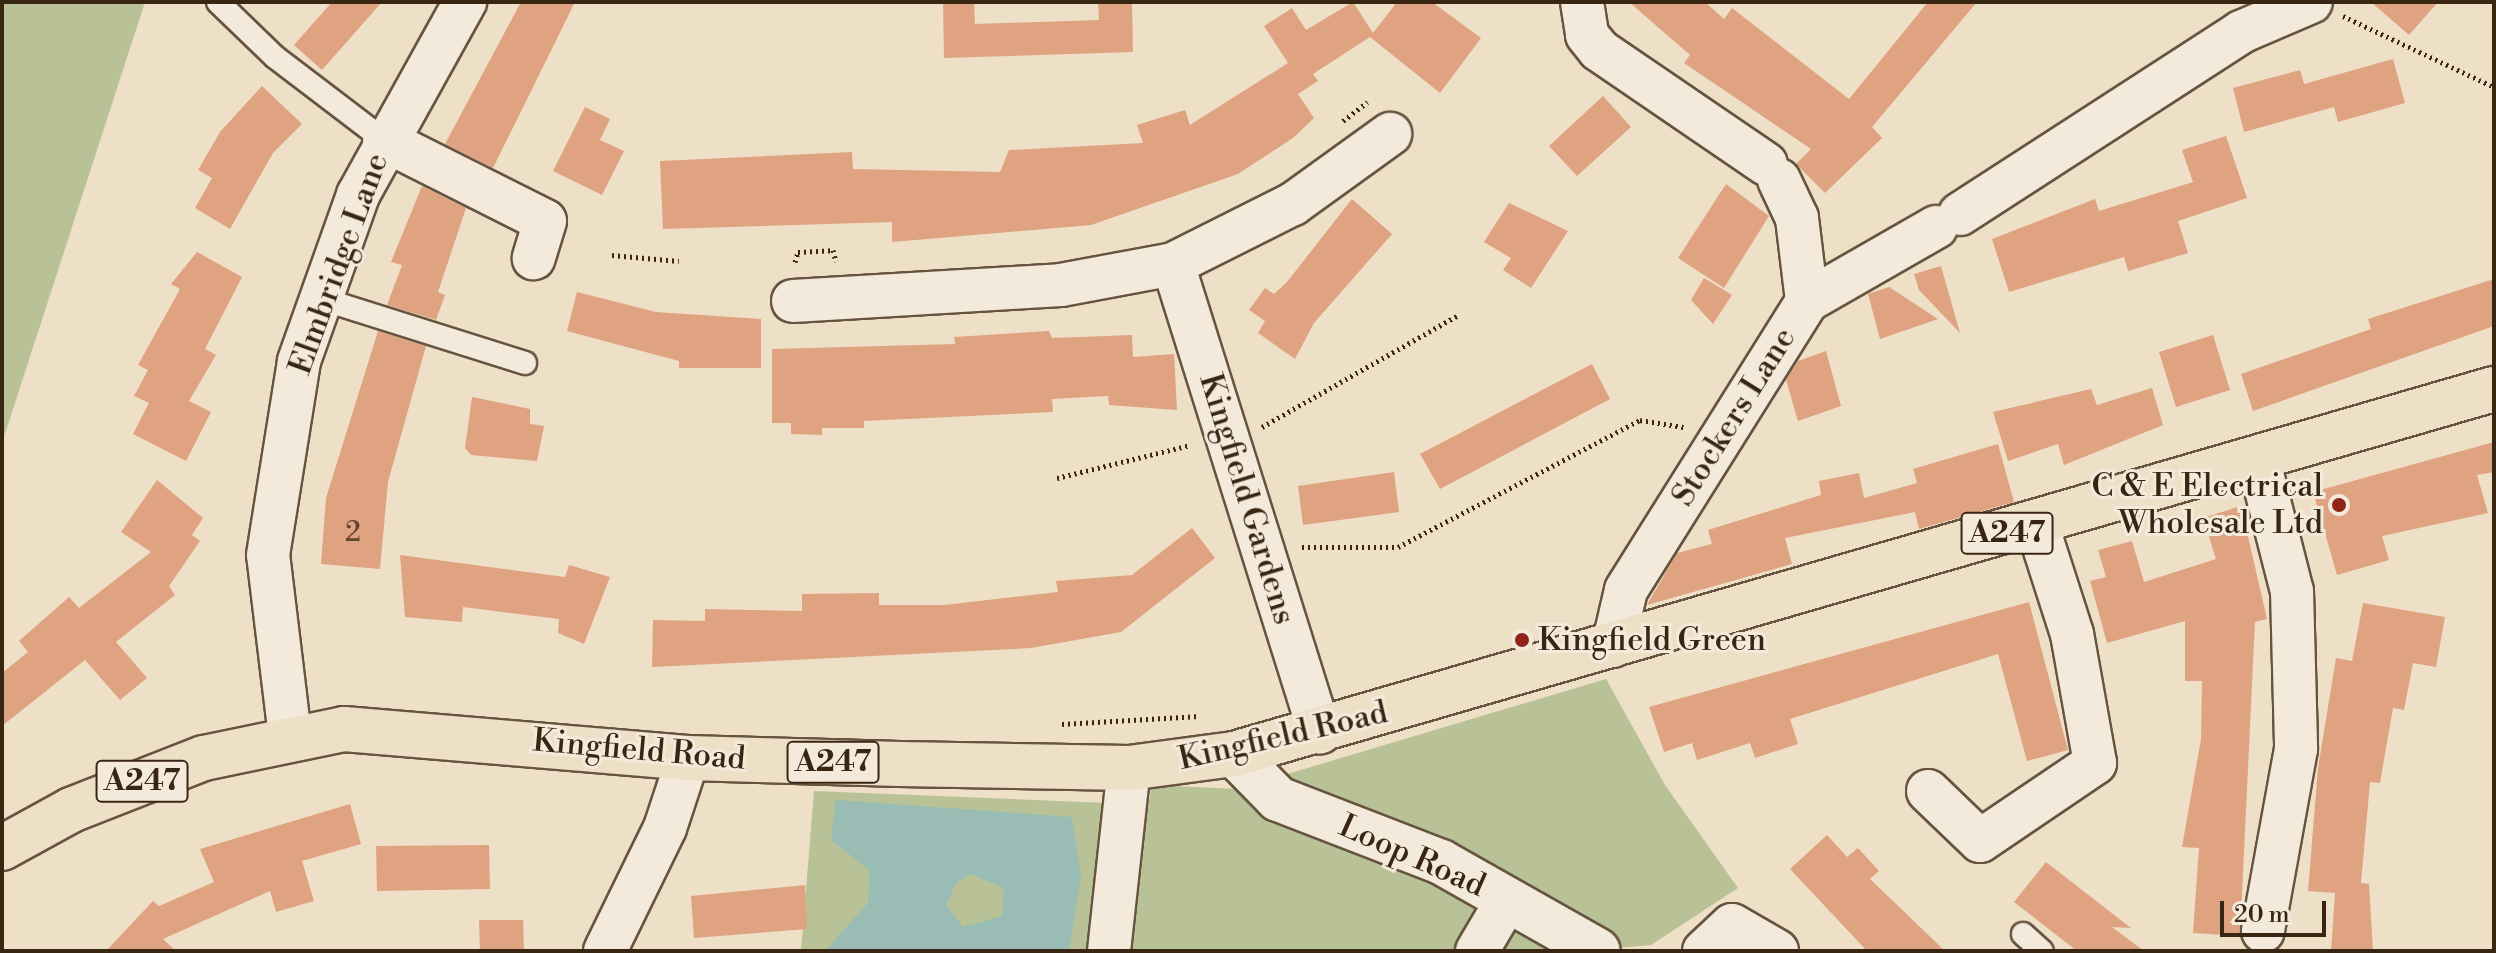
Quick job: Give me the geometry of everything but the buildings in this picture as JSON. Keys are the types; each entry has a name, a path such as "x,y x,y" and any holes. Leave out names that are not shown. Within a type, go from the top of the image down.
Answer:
{"main road":[{"name":"Kingfield Road","path":"2,848 152,776 290,736 398,728 688,758 1129,768 1234,754 1320,733 2259,462 2494,389"},
{"name":"Loop Road","path":"1234,754 1278,799 1441,862 1598,951"}],"street":[{"name":"Elmbridge Lane","path":"290,736 268,555 288,411 319,298 384,140 465,2"},
{"name":"Stockers Lane","path":"1582,2 1587,35 1599,50 1772,172 1797,218 1807,301 1626,590 1613,646"},
{"path":"1807,301 1948,221 2251,13 2322,7"},
{"path":"792,286 1061,285 1173,264 1293,204 1387,119"},
{"path":"384,140 545,221 534,258"},
{"name":"Kingfield Gardens","path":"1173,264 1320,733"},
{"path":"2259,462 2292,591 2296,749 2263,931"},
{"path":"1928,791 1980,841 2095,763 2072,634 2037,525"},
{"path":"605,951 665,828 688,758"},
{"path":"1109,951 1129,768"},
{"path":"1477,951 1507,900"},
{"path":"1704,951 1732,925 1777,951"}],"lane":[{"path":"218,2 275,57 384,140"},
{"path":"319,298 525,363"},
{"path":"2023,934 2042,951"}],"path":[{"path":"2322,7 2494,87"},
{"path":"1344,129 1343,117 1360,101 1387,119"},
{"path":"792,286 798,252 833,250 839,270"},
{"path":"612,255 679,261"},
{"path":"1261,427 1458,315"},
{"path":"1258,417 1266,442"},
{"path":"1295,532 1300,547 1398,547 1640,420 1696,429 1717,444"},
{"path":"1057,478 1200,442"},
{"path":"1061,724 1204,715"}],"green space":[{"path":"2,2 145,2 2,443"},
{"name":"Kingfield Green","path":"1606,679 1665,785 1738,888 1651,945 1583,951 1122,951 1152,785 1237,789"},
{"path":"814,791 1109,803 1090,951 801,951"}],"water":[{"path":"836,800 1072,817 1081,876 1069,951 825,951 868,903 869,870 831,840","holes":["971,874 1004,888 1002,916 963,927 946,905 956,883"]}],"place":[{"name":"C & E Electrical Wholesale Ltd","path":"2339,505"},
{"name":"Kingfield Green","path":"1522,640"}]}
